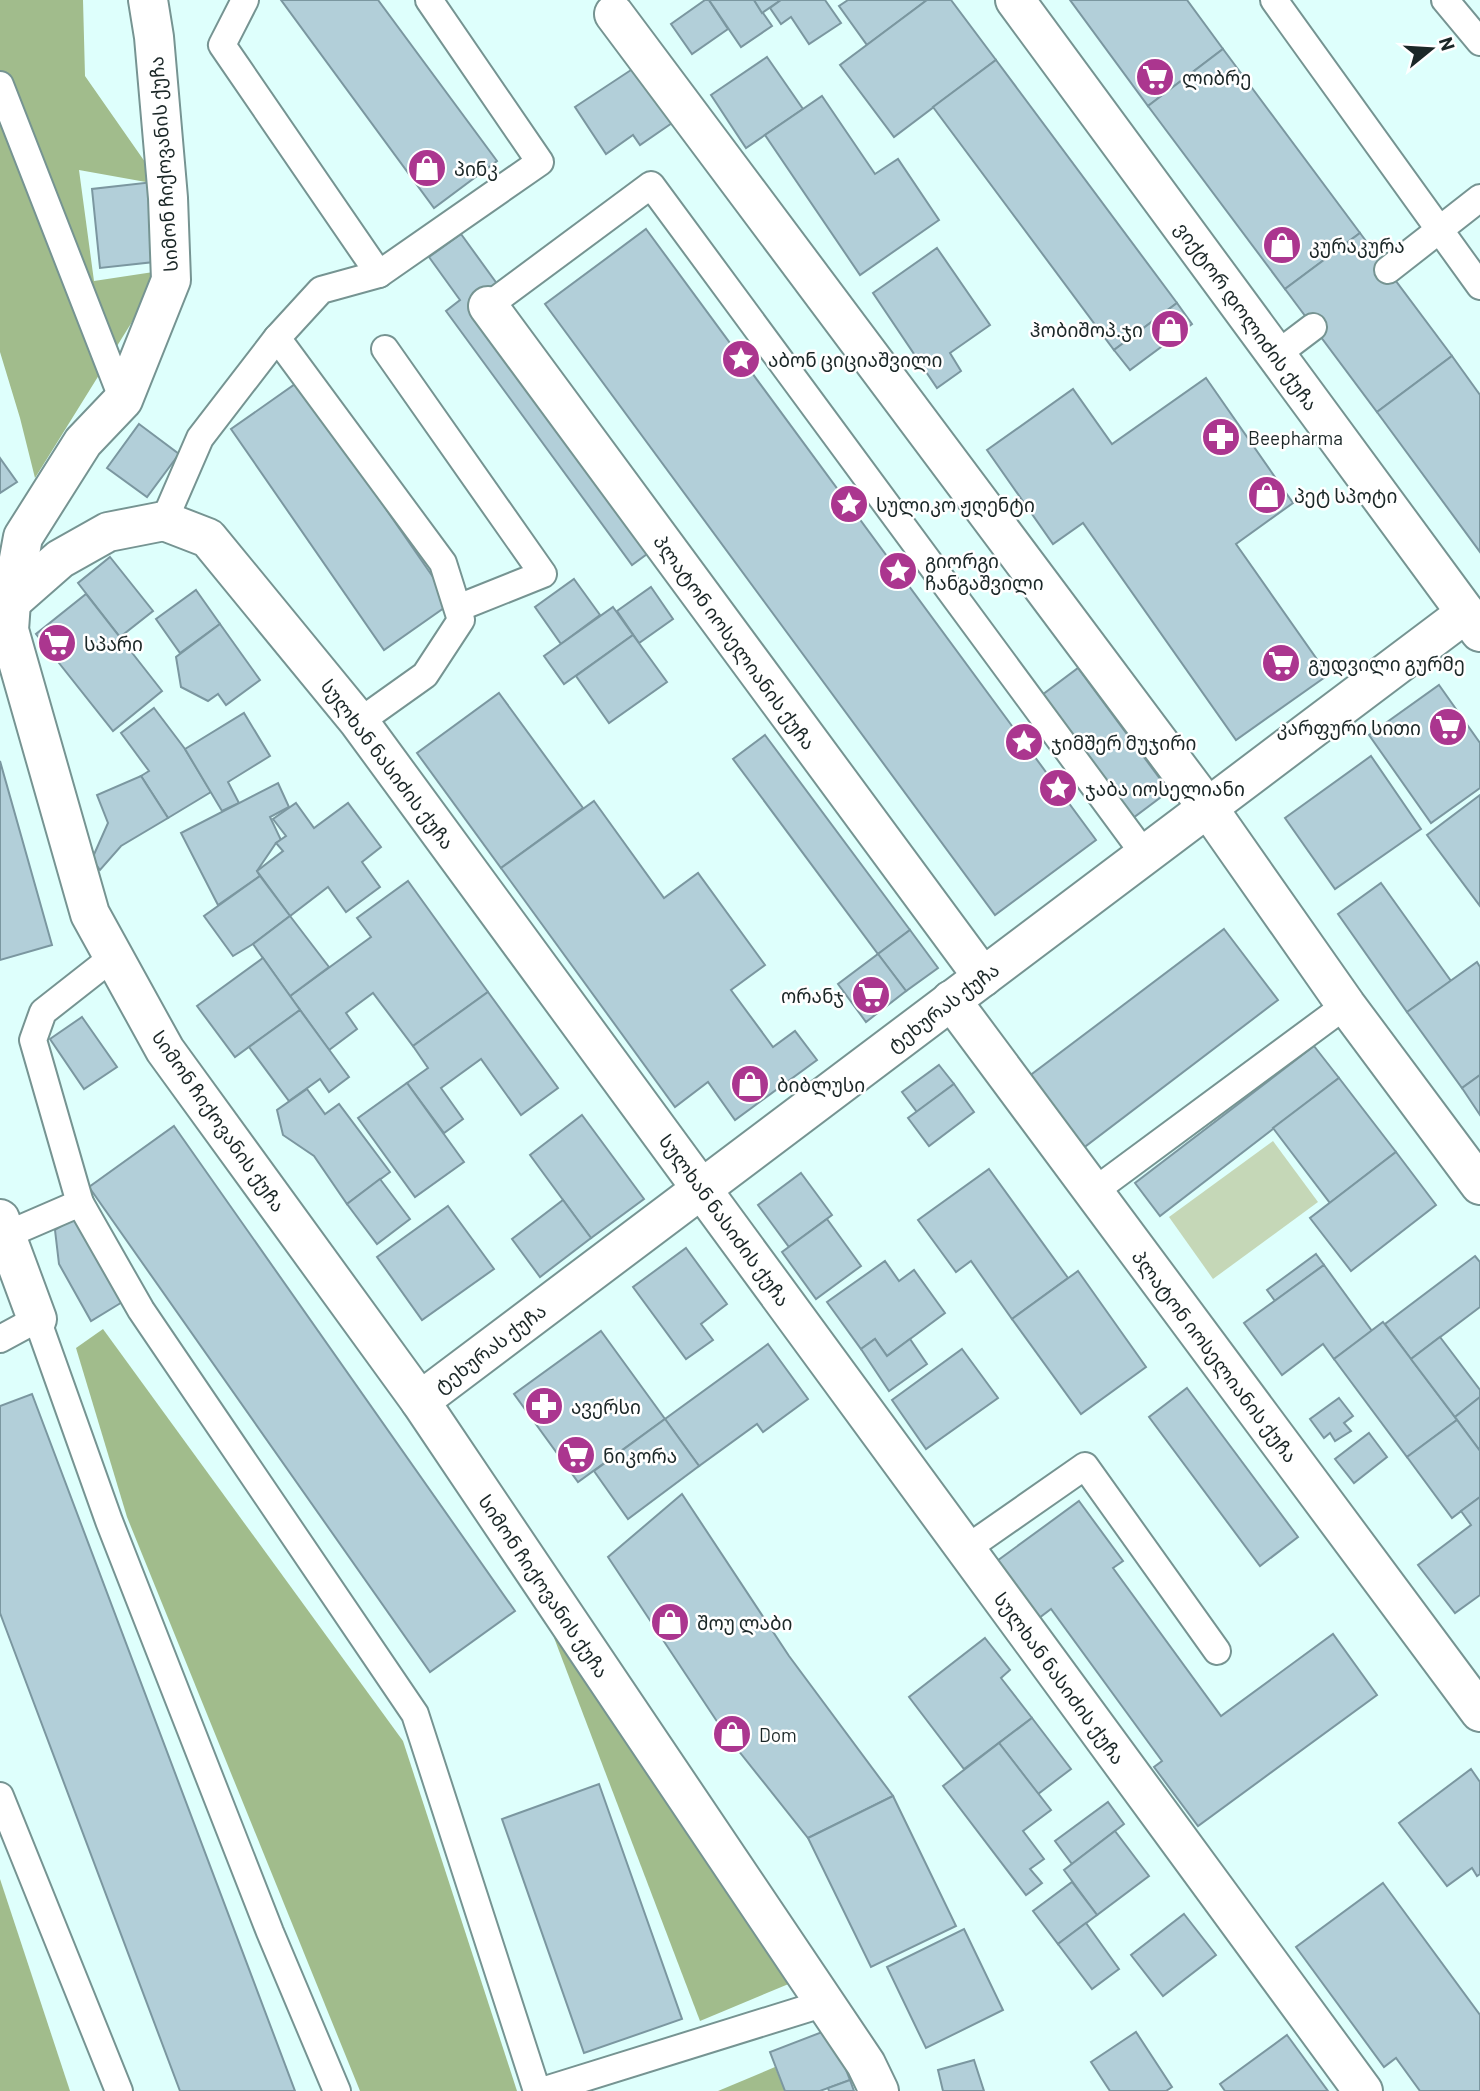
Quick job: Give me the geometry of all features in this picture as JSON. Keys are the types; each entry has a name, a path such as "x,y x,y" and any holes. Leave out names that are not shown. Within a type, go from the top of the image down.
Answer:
{"street":[{"name":"სიმონ ჩიქოვანის ქუჩა","path":"148,0 154,37 171,280 123,400 83,442 11,541 9,630 90,914 165,1050 420,1401 866,2064 878,2091"},
{"name":"ვიქტორ დოლიძის ქუჩა","path":"1015,0 1473,623"},
{"path":"614,13 1208,808 1346,1005 1480,1185"},
{"name":"პლატონ იოსელიანის ქუჩა","path":"488,306 983,977"},
{"path":"11,602 60,559 108,532 164,521"},
{"name":"სულხან ნასიძის ქუჩა","path":"164,521 208,538 359,722 1363,2091"},
{"name":"ტეხურას ქუჩა","path":"420,1401 1208,808 1473,623"},
{"name":"პლატონ იოსელიანის ქუჩა","path":"951,1000 1480,1712"},
{"path":"3,1227 37,1319"}],"lane":[{"path":"245,0 222,45 379,274"},
{"path":"164,521 200,438 277,338 321,290 379,274 540,162 429,0"},
{"path":"1274,0 1480,286"},
{"path":"1445,0 1480,42"},
{"path":"0,85 123,400"},
{"path":"488,306 651,185 1145,855"},
{"path":"1388,270 1480,198"},
{"path":"1276,355 1313,327"},
{"path":"277,338 443,563 461,620 425,675 359,722"},
{"path":"385,349 542,573 458,608"},
{"path":"113,957 43,1012 33,1040 80,1203 141,1310 415,1714 539,2091 825,2003"},
{"path":"1093,1192 1346,1005"},
{"path":"3,1227 80,1203"},
{"path":"0,1339 37,1319 109,1521 270,1932 337,2091"},
{"path":"965,1549 1085,1466 1217,1651"},
{"path":"0,1796 119,2091"}],"green space":[{"path":"0,0 83,0 85,76 159,182 163,272 35,478 0,352","holes":["79,170 157,184 160,271 94,281"]},
{"path":"1273,1141 1318,1202 1213,1279 1169,1217"},
{"path":"103,1329 403,1741 517,2091 360,2091 127,1517 76,1348"},
{"path":"545,1614 791,1983 700,2021"},
{"path":"0,1879 70,2091 0,2091"},
{"path":"775,2067 785,2091 718,2091"}],"building":[{"path":"281,0 378,0 497,161 434,208"},
{"path":"705,0 709,0 728,29 692,54 671,24"},
{"path":"709,0 754,0 772,26 741,47"},
{"path":"754,0 781,0 762,13"},
{"path":"781,0 825,0 841,23 809,44 791,17 781,24 770,8"},
{"path":"848,0 927,0 867,45 839,6"},
{"path":"927,0 951,0 996,60 894,137 840,65"},
{"path":"1070,0 1187,0 1223,49 1148,106"},
{"path":"1223,49 1360,233 1285,289 1148,106"},
{"path":"767,57 803,109 746,148 711,95"},
{"path":"996,60 1177,303 1114,350 933,107"},
{"path":"634,68 672,123 640,145 633,135 606,154 575,107"},
{"path":"822,96 875,174 898,159 939,220 860,275 765,135"},
{"path":"153,182 163,261 100,268 92,189"},
{"path":"646,229 1096,840 995,915 545,304"},
{"path":"1360,233 1452,356 1377,412 1285,289"},
{"path":"461,234 503,292 658,546 632,565 446,311 460,300 429,257"},
{"path":"937,248 990,325 950,353 961,371 937,388 873,293"},
{"path":"1177,303 1192,324 1130,370 1114,350"},
{"path":"1452,356 1480,395 1480,552 1377,412"},
{"path":"1206,378 1293,503 1236,544 1328,675 1236,740 1083,523 1053,544 987,450 1073,389 1112,444"},
{"path":"298,382 451,603 384,650 231,429"},
{"path":"139,424 179,454 147,497 107,468"},
{"path":"0,458 17,482 0,493"},
{"path":"110,557 153,611 120,637 78,583"},
{"path":"574,579 600,615 561,644 535,607"},
{"path":"651,587 673,619 639,643 617,611"},
{"path":"196,590 220,624 180,653 156,619"},
{"path":"86,594 162,691 113,731 36,634"},
{"path":"613,607 633,635 564,684 544,656"},
{"path":"220,624 260,680 226,705 218,694 208,701 181,687 176,657"},
{"path":"633,635 667,682 609,723 576,676"},
{"path":"1078,668 1169,791 1133,818 1042,695"},
{"path":"1439,685 1480,743 1480,788 1431,823 1369,735"},
{"path":"499,693 583,808 501,868 417,753"},
{"path":"154,708 185,749 211,792 168,818 141,776 149,771 121,733"},
{"path":"244,713 270,756 228,782 239,803 222,811 185,749"},
{"path":"765,735 910,930 878,954 733,759"},
{"path":"1371,756 1421,829 1335,889 1285,818"},
{"path":"0,761 52,945 0,960"},
{"path":"141,776 168,818 121,846 100,870 92,859 108,823 97,795"},
{"path":"278,783 289,807 270,817 281,840 276,843 257,871 260,876 218,905 181,833"},
{"path":"1480,795 1480,906 1427,835"},
{"path":"594,801 664,898 698,873 765,965 731,990 773,1047 795,1031 817,1060 735,1120 708,1082 675,1107 501,868"},
{"path":"296,803 314,828 348,803 381,847 362,862 380,887 346,912 328,887 290,916 257,871 283,851 276,843 286,836 273,819"},
{"path":"260,876 290,916 233,956 204,916"},
{"path":"408,881 488,992 413,1046 373,993 346,1013 357,1029 329,1050 290,996 371,937 357,918"},
{"path":"1381,883 1451,981 1407,1012 1338,914"},
{"path":"290,916 329,967 290,996 253,944"},
{"path":"1224,929 1278,1000 1078,1152 1024,1080"},
{"path":"910,930 938,968 906,991 878,954"},
{"path":"878,954 906,991 866,1022 838,984"},
{"path":"263,958 300,1010 235,1057 197,1006"},
{"path":"1477,962 1480,967 1480,1075 1462,1088 1407,1012"},
{"path":"488,992 558,1088 521,1115 481,1059 441,1088 463,1119 444,1133 407,1083 428,1068 413,1046"},
{"path":"300,1010 349,1077 329,1092 320,1079 289,1101 249,1047"},
{"path":"82,1017 117,1067 84,1089 50,1039"},
{"path":"1314,1046 1339,1078 1160,1216 1135,1183"},
{"path":"939,1065 954,1084 917,1112 902,1092"},
{"path":"1480,1075 1480,1115 1462,1088"},
{"path":"1339,1078 1396,1152 1330,1203 1273,1128"},
{"path":"407,1083 464,1162 415,1197 358,1118"},
{"path":"954,1084 974,1112 929,1146 908,1118"},
{"path":"307,1089 325,1114 339,1104 390,1172 347,1204 314,1156 283,1135 277,1110"},
{"path":"582,1115 644,1199 591,1238 530,1155"},
{"path":"174,1126 515,1611 430,1672 89,1187"},
{"path":"1396,1152 1436,1205 1351,1271 1310,1218"},
{"path":"989,1169 1068,1278 1012,1319 971,1261 956,1272 918,1220"},
{"path":"801,1173 832,1215 789,1247 758,1205"},
{"path":"380,1179 410,1219 377,1244 347,1204"},
{"path":"563,1200 591,1238 540,1277 512,1239"},
{"path":"448,1206 494,1269 422,1320 377,1257"},
{"path":"78,1216 124,1301 91,1321 59,1264 55,1230"},
{"path":"827,1219 861,1266 816,1299 782,1252"},
{"path":"686,1248 727,1304 701,1324 713,1340 686,1359 633,1287"},
{"path":"1316,1254 1324,1265 1275,1301 1267,1290"},
{"path":"1475,1256 1480,1262 1480,1307 1411,1359 1385,1324"},
{"path":"885,1261 899,1281 914,1270 945,1313 887,1356 875,1339 861,1349 827,1302"},
{"path":"1324,1265 1372,1331 1334,1359 1323,1344 1282,1375 1244,1323"},
{"path":"1078,1271 1146,1367 1081,1414 1012,1319"},
{"path":"1383,1322 1457,1420 1407,1457 1334,1359"},
{"path":"601,1331 665,1419 578,1482 514,1394"},
{"path":"1440,1337 1480,1390 1480,1397 1455,1417 1411,1359"},
{"path":"875,1339 887,1356 910,1339 927,1364 889,1391 861,1349"},
{"path":"768,1344 808,1399 763,1432 757,1424 699,1466 665,1419"},
{"path":"962,1349 998,1398 926,1449 892,1400"},
{"path":"1187,1388 1298,1537 1260,1566 1149,1417"},
{"path":"32,1394 295,2091 180,2091 0,1613 0,1406"},
{"path":"1480,1397 1480,1451 1455,1417"},
{"path":"1339,1398 1353,1416 1344,1423 1351,1431 1335,1441 1330,1433 1324,1438 1310,1419"},
{"path":"665,1419 699,1466 628,1519 594,1471"},
{"path":"1457,1420 1480,1451 1480,1497 1452,1518 1407,1457"},
{"path":"1369,1433 1387,1457 1354,1483 1335,1459"},
{"path":"682,1494 789,1656 893,1796 808,1838 726,1735 608,1557"},
{"path":"1480,1497 1480,1595 1455,1613 1418,1565 1471,1525 1461,1511"},
{"path":"1079,1501 1123,1561 1113,1568 1221,1716 1333,1634 1377,1695 1198,1826 1154,1767 1162,1761 1051,1609 1039,1618 997,1561"},
{"path":"985,1638 1010,1670 1001,1678 1032,1718 964,1769 909,1697"},
{"path":"1032,1718 1071,1769 1038,1794 999,1743"},
{"path":"999,1743 1051,1810 1023,1831 1044,1859 1030,1869 1042,1883 1026,1895 943,1786"},
{"path":"1471,1769 1480,1782 1480,1874 1477,1876 1472,1868 1447,1886 1399,1823"},
{"path":"599,1784 682,2019 584,2053 502,1819"},
{"path":"893,1796 956,1926 871,1967 808,1838"},
{"path":"1108,1802 1124,1824 1072,1864 1055,1841"},
{"path":"1115,1831 1149,1876 1097,1915 1064,1870"},
{"path":"1072,1882 1097,1915 1058,1944 1033,1911"},
{"path":"1383,1883 1480,2015 1480,2091 1420,2091 1396,2058 1384,2067 1296,1947"},
{"path":"1184,1914 1216,1955 1163,1996 1131,1955"},
{"path":"1086,1923 1119,1969 1092,1989 1058,1944"},
{"path":"964,1929 1003,2010 926,2048 887,1967"},
{"path":"830,2029 850,2080 820,2091 785,2091 770,2052"},
{"path":"1136,2032 1172,2087 1166,2091 1110,2091 1091,2062"},
{"path":"1287,2035 1328,2091 1225,2091 1220,2084"},
{"path":"974,2060 984,2091 943,2091 938,2070"},
{"path":"850,2080 854,2091 829,2091 828,2088"}],"place":[{"name":"ლიბრე","path":"1155,77"},
{"name":"პინკ","path":"427,168"},
{"name":"კურაკურა","path":"1282,245"},
{"name":"ჰობიშოპ.ჯი","path":"1170,329"},
{"name":"აბონ ციციაშვილი","path":"741,359"},
{"name":"Beepharma","path":"1221,437"},
{"name":"პეტ სპოტი","path":"1267,495"},
{"name":"სულიკო ჟღენტი","path":"849,504"},
{"name":"გიორგი ჩანგაშვილი","path":"898,571"},
{"name":"სპარი","path":"57,643"},
{"name":"გუდვილი გურმე","path":"1281,663"},
{"name":"კარფური სითი","path":"1448,727"},
{"name":"ჯიმშერ მუჯირი","path":"1024,742"},
{"name":"ჯაბა იოსელიანი","path":"1058,788"},
{"name":"ორანჯ","path":"871,995"},
{"name":"ბიბლუსი","path":"750,1084"},
{"name":"ავერსი","path":"544,1406"},
{"name":"ნიკორა","path":"576,1455"},
{"name":"შოუ ლაბი","path":"670,1622"},
{"name":"Dom","path":"732,1734"}]}
